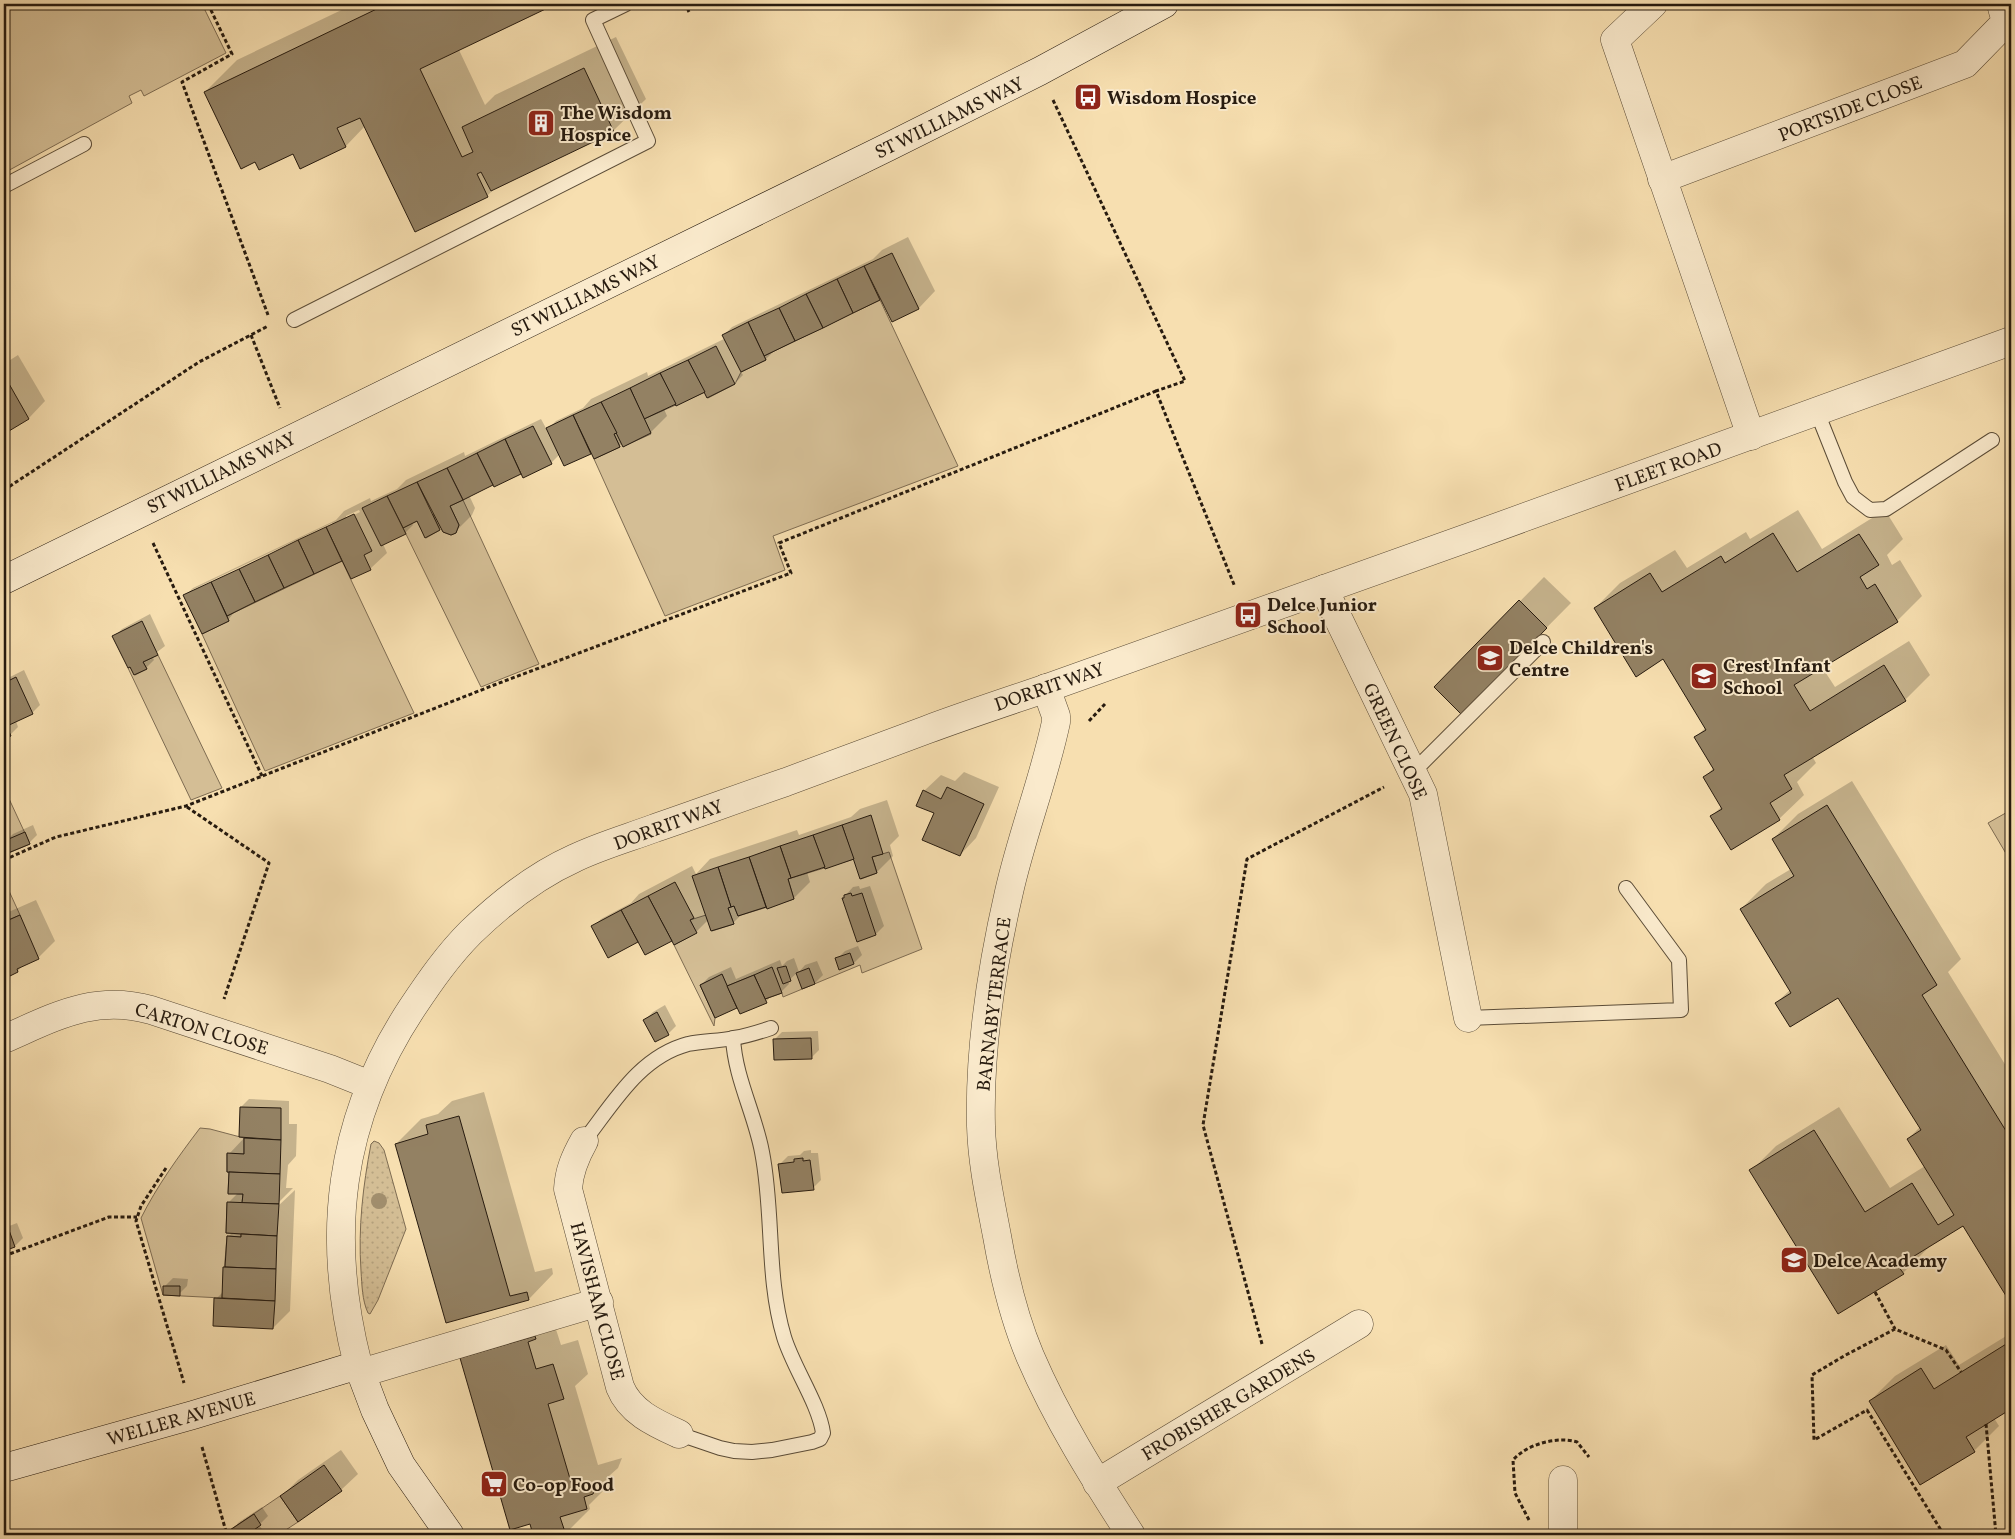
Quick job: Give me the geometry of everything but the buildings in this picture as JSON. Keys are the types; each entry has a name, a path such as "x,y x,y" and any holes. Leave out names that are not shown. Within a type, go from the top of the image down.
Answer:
{"street":[{"name":"ST WILLIAMS WAY","path":"4,580 1040,72 1164,4"},
{"path":"1653,4 1614,40 1751,436"},
{"name":"PORTSIDE CLOSE","path":"1662,179 1965,64 2006,22 2001,4"},
{"name":"FLEET ROAD","path":"1324,589 2011,341"},
{"name":"DORRIT WAY","path":"450,1535 402,1465 375,1410 359,1369 349,1327 344,1294 342,1224 344,1182 355,1126 370,1084 404,1020 436,971 457,947 496,911 554,869 590,852 928,729 1324,589"},
{"name":"GREEN CLOSE","path":"1324,589 1424,794 1468,1018"},
{"name":"BARNABY TERRACE","path":"1046,688 1056,716 1056,722 1019,848 1008,894 987,1022 980,1103 986,1178 1002,1262 1018,1323 1030,1355 1046,1389 1097,1483 1131,1535"},
{"name":"CARTON CLOSE","path":"4,1039 65,1013 107,1004 144,1008 370,1084"},
{"name":"HAVISHAM CLOSE","path":"584,1142 572,1163 568,1189 620,1387 631,1406 643,1415 679,1434"},
{"name":"WELLER AVENUE","path":"4,1468 599,1302"},
{"name":"FROBISHER GARDENS","path":"1097,1483 1359,1324"},
{"path":"1563,1480 1563,1535"}],"lane":[{"path":"294,320 648,141 592,20 626,4"},
{"path":"4,186 84,144"},
{"path":"1817,412 1849,489 1853,496 1870,510 1886,508 1992,440"},
{"path":"1413,772 1543,642"},
{"path":"1468,1018 1681,1010 1679,960 1626,888"},
{"path":"584,1142 632,1079 652,1061 688,1044 733,1038 771,1028"},
{"path":"679,1434 720,1448 752,1452 812,1442 820,1438 823,1433 791,1357 777,1309 762,1153 735,1056 733,1038"}],"path":[{"path":"208,4 232,54 182,82 268,315"},
{"path":"685,4 689,12"},
{"path":"4,860 56,837 186,806 494,685 791,573 779,543 1185,381 1055,104"},
{"path":"4,490 199,362 271,325"},
{"path":"251,335 282,413"},
{"path":"1156,392 1248,615"},
{"path":"150,538 262,776"},
{"path":"1088,723 1109,701"},
{"path":"1271,1379 1203,1125 1246,859 1413,772"},
{"path":"186,806 269,864 215,1032"},
{"path":"166,1168 136,1221 227,1535"},
{"path":"4,1256 110,1217 137,1217"},
{"path":"1875,1292 1895,1329 1946,1350 1961,1372"},
{"path":"1895,1329 1812,1375 1814,1440 1867,1410 1944,1535"},
{"path":"1986,1424 1996,1535"}],"shaded area":[{"path":"4,4 202,4 226,53 144,96 141,90 129,96 132,103 4,173"},
{"path":"880,300 958,466 773,536 785,570 665,616 594,459 620,447 614,434 617,433 624,446 651,434 644,419 705,392 708,398 735,384 741,372 766,360 764,356"},
{"path":"463,500 539,664 481,687 403,528 417,521 426,538 440,530 433,515 435,514 443,532 451,535 456,533 459,525 450,506"},
{"path":"342,561 414,713 265,771 202,634 229,621 227,616"},
{"path":"158,655 222,788 191,800 128,668 130,667 135,675 147,669 143,662"},
{"path":"4,788 30,844 4,855"},
{"path":"2011,810 2011,862 1988,823"},
{"path":"889,852 922,949 862,973 860,965 783,997 782,993 765,999 754,975 727,986 722,975 700,985 715,1018 714,1026 674,945 696,933 690,920 706,915 712,931 734,924 728,908 734,906 738,916 794,899 788,879 854,859 861,879 877,873 872,857"},
{"path":"4,880 20,915 4,922"},
{"path":"200,1128 244,1138 244,1154 227,1154 227,1172 229,1172 228,1193 243,1194 242,1203 227,1203 226,1233 241,1234 241,1237 227,1236 222,1298 163,1295 141,1218 168,1172"},
{"path":"374,1141 379,1143 384,1150 406,1229 378,1300 370,1314 366,1308 363,1292 360,1238 366,1175 371,1144"},
{"path":"280,1496 298,1522 278,1535 231,1535 230,1530"}],"place":[{"name":"Wisdom Hospice","path":"1088,97"},
{"name":"The Wisdom Hospice","path":"541,123"},
{"name":"Delce Junior School","path":"1248,615"},
{"name":"Delce Children's Centre","path":"1490,658"},
{"name":"Crest Infant School","path":"1704,676"},
{"name":"Delce Academy","path":"1794,1260"},
{"name":"Co-op Food","path":"494,1484"}]}
